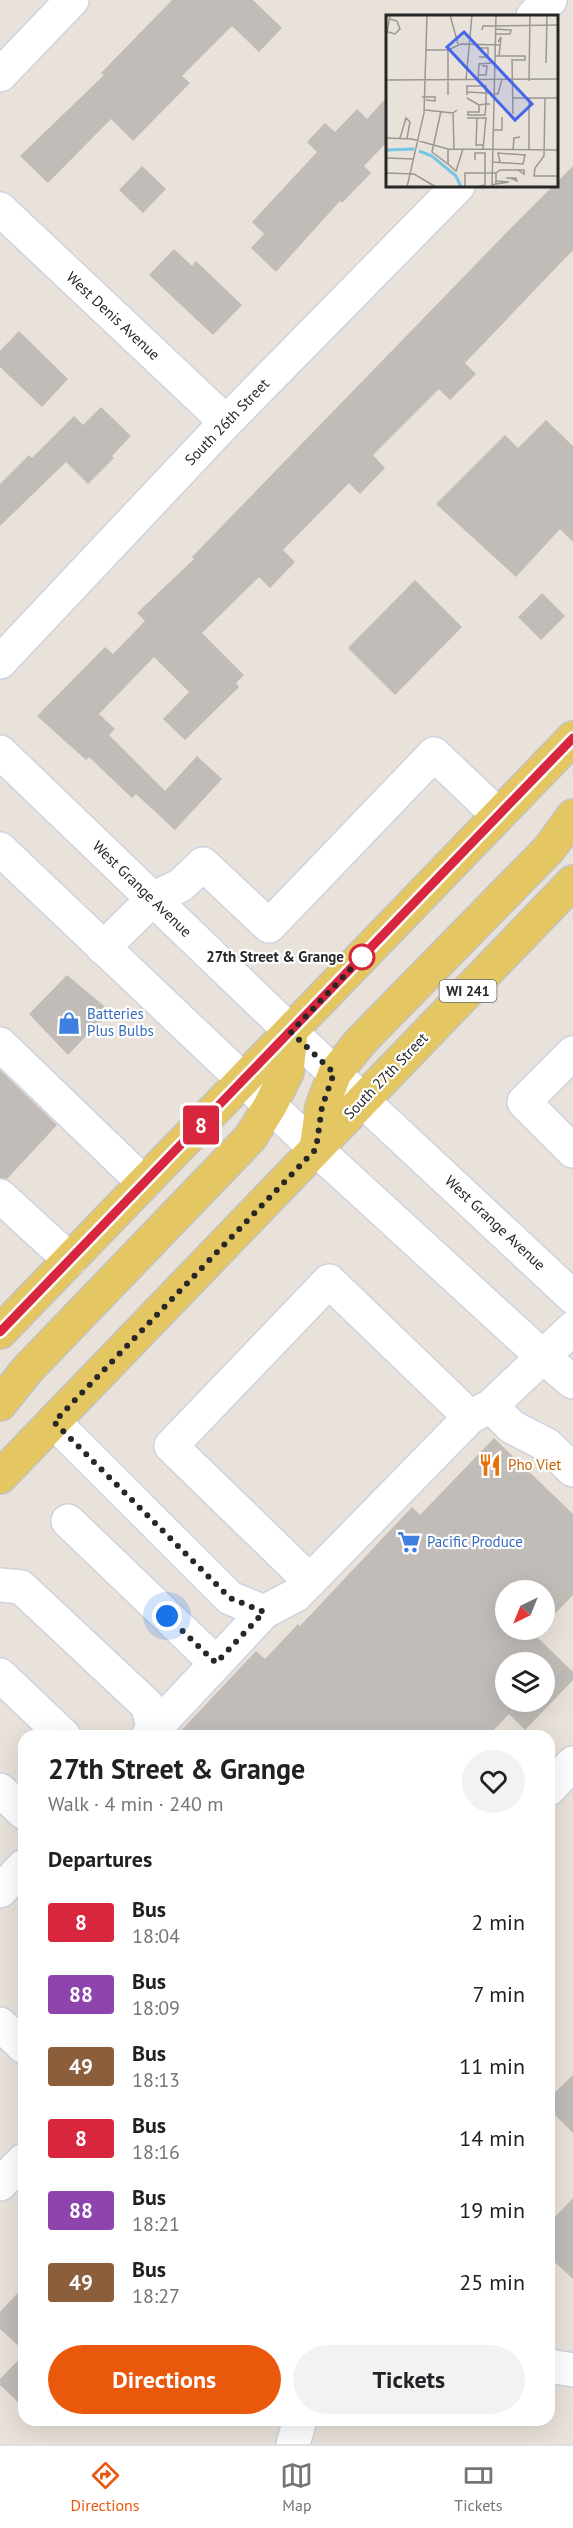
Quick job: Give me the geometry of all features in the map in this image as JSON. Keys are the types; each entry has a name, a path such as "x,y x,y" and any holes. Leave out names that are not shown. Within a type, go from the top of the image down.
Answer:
{"main road":[{"path":"3,1322 70,1260 291,1032 497,814 573,738"},
{"path":"316,1149 322,1107 334,1073 362,1040 549,849 573,816"},
{"name":"South 27th Street","path":"0,1477 316,1149 568,896"},
{"path":"0,1404 27,1370 250,1138 287,1072 291,1032"}],"street":[{"path":"0,75 72,0"},
{"path":"534,15 550,0"},
{"name":"South 26th Street","path":"0,662 226,422 456,188"},
{"name":"West Denis Avenue","path":"0,209 226,422"},
{"name":"West Grange Avenue","path":"0,752 363,1101 573,1297"},
{"path":"103,948 153,899 181,885 203,864 269,926 434,754 497,814"},
{"path":"0,849 316,1149 573,1382"},
{"path":"0,1044 144,1183"},
{"path":"573,1053 524,1102 573,1151"},
{"path":"0,1196 70,1260"},
{"path":"310,1581 171,1446 329,1281 480,1412 547,1445 573,1470"},
{"path":"153,1730 264,1612 296,1595 480,1412 573,1328"},
{"path":"54,1422 230,1598 264,1612"},
{"path":"68,1521 216,1663"},
{"path":"0,1585 21,1587 148,1706 151,1730"},
{"path":"0,1675 58,1730"},
{"path":"555,1782 573,1763"},
{"path":"0,1790 18,1807"},
{"path":"0,1891 18,1872"},
{"path":"0,2024 18,2041"},
{"path":"0,2184 18,2166"},
{"path":"555,2367 573,2370"},
{"path":"293,2444 298,2426"}],"building":[{"path":"172,0 253,0 282,28 259,52 232,26 182,76 190,83 133,141 111,119 48,183 20,156 104,75 101,73"},
{"path":"386,98 386,143 364,166 371,173 342,203 340,201 276,272 251,248 264,234 252,222 317,152 307,142 325,123 335,132 357,109 367,119"},
{"path":"142,166 166,189 143,213 119,190"},
{"path":"573,166 573,250 465,363 476,374 450,400 439,389 373,455 385,468 360,494 349,483 283,550 295,562 270,588 259,577 202,633 244,675 236,683 239,687 185,740 163,719 189,692 154,657 99,714 115,729 109,735 165,791 197,756 222,779 175,830 136,794 132,798 89,757 86,760 37,716 105,647 113,654 145,621 137,613 194,559 192,557 509,230 551,188 558,188 558,181"},
{"path":"174,249 192,266 196,261 242,305 213,335 149,275"},
{"path":"19,331 68,379 42,407 0,367 0,351"},
{"path":"101,407 131,436 112,456 114,458 88,484 66,462 0,526 0,484 29,455 32,458 74,416 83,425"},
{"path":"546,420 573,446 573,542 560,529 516,577 436,504 505,435 518,448"},
{"path":"415,580 462,627 395,695 348,648"},
{"path":"542,593 565,616 541,640 518,617"},
{"name":"Batteries Plus Bulbs","path":"67,975 110,1011 68,1055 29,1014"},
{"path":"0,1070 57,1125 7,1179 0,1178"},
{"path":"494,1438 573,1514 573,1595 555,1614 555,1580 495,1580 495,1640 540,1640 552,1652 495,1652 495,1712 542,1712 525,1730 509,1714 494,1730 182,1730 256,1651 265,1659 298,1624 300,1626 412,1507 420,1515"},
{"path":"555,1654 573,1672 573,1680 555,1699"},
{"path":"573,2075 573,2133 555,2115 555,2092"},
{"path":"573,2198 573,2279 555,2262 555,2217"},
{"path":"18,2292 18,2346 0,2329 0,2312"},
{"path":"18,2360 18,2402 0,2385 0,2379"}],"bus line":[{"name":"8","path":"0,1332 244,1081 497,814 573,738"}],"place":[{"name":"27th Street & Grange","path":"362,957"},
{"name":"Batteries Plus Bulbs","path":"69,1023"},
{"name":"Pho Viet","path":"490,1465"},
{"name":"Pacific Produce","path":"409,1542"}],"route":[{"path":"167,1616 216,1663 264,1612 230,1598 54,1422 316,1149 322,1107 334,1073 291,1032 362,957"}]}
